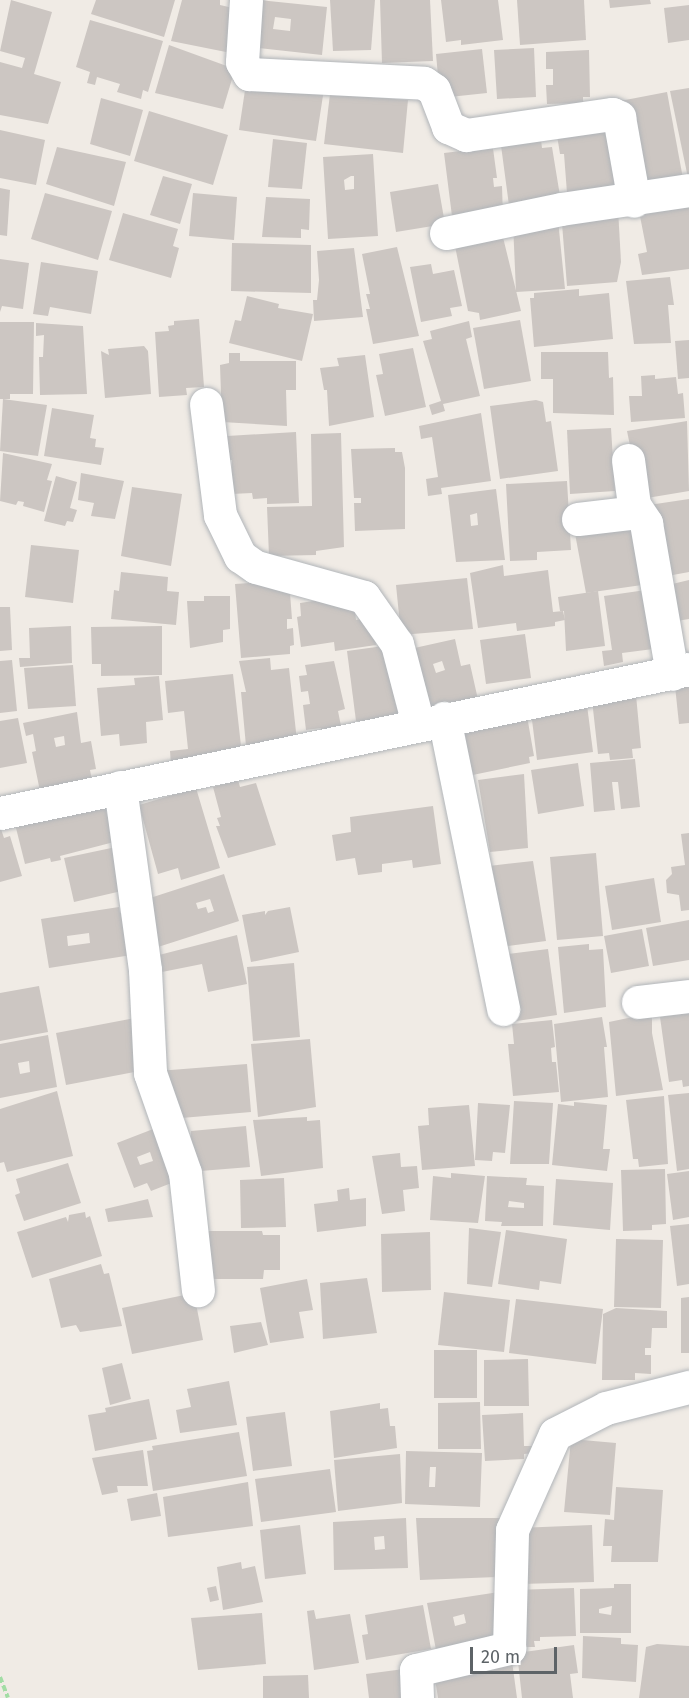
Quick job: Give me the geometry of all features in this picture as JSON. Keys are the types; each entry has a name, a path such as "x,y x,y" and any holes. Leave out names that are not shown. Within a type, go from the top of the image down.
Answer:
{"street":[{"path":"246,0 242,62 249,74 424,82 434,90 448,128 466,135 612,114 619,117 634,201"},
{"path":"446,233 561,210 634,201 689,190"},
{"path":"207,404 220,515 240,556 256,567 364,597 397,644 431,721 503,1009"},
{"path":"0,813 431,721 681,671 646,523 638,512 628,460"},
{"path":"578,519 638,512"},
{"path":"120,787 145,970 150,1073 185,1173 198,1290"},
{"path":"638,1002 689,996"},
{"path":"417,1698 416,1670 509,1647 512,1530 555,1434 606,1408 689,1388"}],"path":[{"path":"0,1677 8,1698"}],"building":[{"path":"11,0 52,12 34,74 61,82 48,124 0,115 0,62 22,68 25,58 0,51"},
{"path":"96,0 175,0 164,37 91,14"},
{"path":"182,0 220,0 220,5 242,10 231,53 171,41"},
{"path":"259,0 327,7 322,55 250,47","holes":["275,17 291,19 290,31 273,29"]},
{"path":"330,0 375,0 371,50 333,51"},
{"path":"380,0 430,0 433,61 382,63"},
{"path":"441,0 498,0 503,40 461,45 461,40 446,42"},
{"path":"517,0 584,0 586,40 520,45"},
{"path":"609,0 650,0 651,4 610,8"},
{"path":"689,5 689,40 668,43 664,8"},
{"path":"90,20 163,41 148,92 143,90 141,99 117,92 120,84 97,77 95,85 87,83 90,72 76,67"},
{"path":"169,45 235,69 223,109 155,93"},
{"path":"534,48 536,97 497,99 494,50"},
{"path":"482,49 487,93 440,98 436,54"},
{"path":"589,50 590,97 583,97 583,103 547,104 546,85 553,85 553,69 546,69 546,52"},
{"path":"247,77 324,89 316,141 239,130"},
{"path":"689,88 689,178 688,178 670,91"},
{"path":"667,92 684,184 637,193 620,101"},
{"path":"330,94 408,100 403,153 324,144"},
{"path":"101,98 143,110 130,156 90,144"},
{"path":"149,111 228,135 213,185 134,161"},
{"path":"606,118 619,197 568,206 564,154 560,154 555,123"},
{"path":"0,130 45,140 36,185 0,178"},
{"path":"540,132 542,148 552,147 560,196 510,213 500,138"},
{"path":"273,139 307,143 302,189 268,187"},
{"path":"492,141 497,178 493,178 494,187 502,186 503,217 453,224 444,153 461,151 460,145"},
{"path":"57,147 126,162 114,206 46,184"},
{"path":"373,154 378,236 328,239 323,157","holes":["354,176 354,189 345,190 344,180"]},
{"path":"163,176 192,184 180,224 150,215"},
{"path":"438,184 445,224 396,232 390,192"},
{"path":"0,188 10,190 7,236 0,235"},
{"path":"45,193 112,211 98,260 31,239"},
{"path":"193,193 237,197 234,240 189,236"},
{"path":"266,197 310,199 309,230 301,229 301,238 262,237"},
{"path":"689,201 689,269 642,275 638,254 647,252 638,206"},
{"path":"618,209 621,262 617,282 567,286 561,211"},
{"path":"123,213 178,229 173,246 179,248 171,278 109,260"},
{"path":"558,220 565,289 516,292 513,223"},
{"path":"500,225 521,311 480,320 479,313 468,311 454,241"},
{"path":"232,243 311,245 311,293 231,291"},
{"path":"397,247 419,336 373,344 366,309 370,309 366,294 370,294 362,254"},
{"path":"354,248 363,317 314,321 313,300 317,300 319,280 317,251"},
{"path":"0,259 29,263 23,309 2,306 0,312"},
{"path":"41,262 98,271 91,314 50,307 48,316 33,314"},
{"path":"431,264 433,274 454,270 462,306 450,308 452,316 421,322 410,267"},
{"path":"670,277 674,305 668,305 671,343 634,344 626,281"},
{"path":"579,289 579,296 609,293 613,339 534,347 530,298 534,298 534,293"},
{"path":"247,296 279,304 278,308 313,314 302,361 229,343 235,320 241,321"},
{"path":"199,319 204,387 186,388 187,395 159,397 155,332 169,331 168,326 174,325 174,321"},
{"path":"520,320 531,381 484,389 473,328"},
{"path":"469,321 472,337 466,339 480,396 443,404 445,411 432,415 429,405 441,401 423,341 432,339 430,331"},
{"path":"0,322 34,322 33,394 10,394 10,399 0,399"},
{"path":"36,323 83,326 87,394 40,395 39,357 43,357 44,335 36,336"},
{"path":"689,340 689,378 678,379 675,341"},
{"path":"144,346 148,351 151,394 105,398 101,351 109,355 108,349"},
{"path":"413,348 426,407 385,416 376,375 383,374 379,354"},
{"path":"541,352 608,352 609,378 613,377 614,415 553,413 553,379 541,379"},
{"path":"229,353 240,353 240,361 296,361 296,390 286,390 287,426 222,422 220,365 229,363"},
{"path":"365,355 374,417 329,426 327,390 324,390 320,368 339,366 337,358"},
{"path":"655,375 655,379 676,377 678,394 683,393 685,418 631,422 629,396 642,396 641,376"},
{"path":"3,399 47,405 38,456 0,451"},
{"path":"536,400 543,402 546,422 551,421 558,471 500,479 490,406"},
{"path":"52,408 94,415 90,438 96,439 95,447 104,448 101,465 44,456"},
{"path":"481,413 491,481 441,488 442,494 428,496 426,479 438,477 432,437 421,439 419,426"},
{"path":"687,421 689,491 641,499 627,431"},
{"path":"611,428 615,491 570,494 567,430"},
{"path":"296,432 299,503 267,504 267,498 253,499 252,493 231,494 232,460 228,460 227,436"},
{"path":"341,433 344,547 316,551 316,555 269,556 267,507 312,506 311,434"},
{"path":"395,448 395,452 402,452 405,468 405,529 355,531 354,503 361,503 361,498 354,498 351,449"},
{"path":"3,453 52,464 47,480 52,481 44,512 23,506 24,502 18,501 16,505 0,501"},
{"path":"81,473 124,481 115,519 91,516 94,503 78,500"},
{"path":"56,476 77,482 70,508 77,510 73,522 67,521 65,526 44,521"},
{"path":"567,481 571,550 537,552 537,560 510,561 506,484"},
{"path":"132,487 182,494 171,566 121,556"},
{"path":"496,489 505,560 456,562 448,495","holes":["477,513 478,525 471,526 470,515"]},
{"path":"689,499 689,572 662,577 649,505"},
{"path":"636,525 649,584 586,593 574,528"},
{"path":"31,545 79,550 73,603 25,597"},
{"path":"503,565 504,576 548,570 553,612 563,611 565,620 555,622 555,626 517,631 516,623 478,628 470,573"},
{"path":"121,572 168,577 167,591 179,592 176,625 111,619 114,590 119,591"},
{"path":"467,578 473,629 401,635 396,585"},
{"path":"289,580 292,619 287,619 287,629 293,628 294,645 290,646 290,654 241,658 235,584"},
{"path":"689,580 689,619 670,622 664,586"},
{"path":"653,589 661,648 622,653 623,662 604,666 602,651 612,650 604,596"},
{"path":"598,591 605,646 566,651 564,611 560,611 558,597"},
{"path":"353,595 356,620 373,617 376,645 335,651 334,642 301,647 297,617 301,616 300,603"},
{"path":"204,596 230,596 230,629 223,630 223,642 190,648 187,601 204,601"},
{"path":"0,607 10,607 12,650 0,651"},
{"path":"71,626 72,663 20,667 19,658 30,658 29,628"},
{"path":"162,626 162,675 101,676 101,664 92,664 91,627"},
{"path":"525,634 531,678 486,684 480,640"},
{"path":"455,639 461,666 470,664 479,704 425,716 410,649","holes":["442,661 445,670 436,673 433,664"]},
{"path":"391,645 401,720 356,721 347,651"},
{"path":"270,658 271,670 289,668 297,741 246,746 241,692 246,692 239,661"},
{"path":"12,660 17,711 0,713 0,661"},
{"path":"334,661 345,709 338,711 342,731 322,733 321,728 306,730 303,705 310,704 308,691 301,692 299,676 307,675 305,665"},
{"path":"73,665 76,706 28,709 24,668"},
{"path":"233,674 242,755 171,765 170,751 188,749 184,711 168,713 165,681"},
{"path":"159,676 163,720 146,722 147,743 120,746 119,734 101,736 97,688 135,685 134,678"},
{"path":"689,684 689,723 679,724 675,686"},
{"path":"636,695 641,748 632,749 633,758 610,760 609,753 598,754 592,700"},
{"path":"587,705 593,752 537,760 531,712"},
{"path":"77,712 81,743 91,741 96,769 90,770 93,786 41,796 32,752 36,751 33,734 26,736 23,723","holes":["64,736 65,745 56,747 54,738"]},
{"path":"527,716 534,756 529,757 530,763 463,777 450,731"},
{"path":"18,718 27,763 0,768 0,721"},
{"path":"635,759 640,807 621,809 618,782 612,782 615,810 594,812 590,763"},
{"path":"578,763 584,806 538,814 531,770"},
{"path":"524,774 528,848 490,852 478,780"},
{"path":"238,780 240,787 256,783 276,845 228,858 216,826 220,826 217,818 221,817 213,787"},
{"path":"196,788 220,868 181,880 178,868 158,874 139,805"},
{"path":"103,798 114,842 60,856 61,860 51,862 50,858 25,864 14,820"},
{"path":"433,806 441,864 413,868 412,860 382,864 382,872 358,875 355,858 336,861 332,835 351,832 350,817"},
{"path":"0,826 4,838 10,836 22,876 0,882"},
{"path":"689,833 689,910 681,911 679,895 667,893 666,880 672,874 671,867 685,865 681,834"},
{"path":"116,847 126,890 74,902 64,858"},
{"path":"596,853 603,936 557,940 550,857"},
{"path":"533,861 546,941 500,947 497,894 492,894 489,866"},
{"path":"224,874 239,921 158,947 147,899","holes":["210,899 214,911 208,913 206,907 198,909 196,903"]},
{"path":"654,878 661,922 612,930 605,886"},
{"path":"119,907 120,913 131,911 138,954 49,968 41,919","holes":["89,933 90,943 68,946 67,936"]},
{"path":"290,907 299,952 251,962 242,915 265,911 265,915 268,911"},
{"path":"689,920 689,960 653,966 646,928"},
{"path":"642,929 649,966 611,973 604,936"},
{"path":"237,935 247,984 208,992 202,964 162,972 159,955"},
{"path":"589,944 589,950 603,949 606,1007 564,1013 558,947"},
{"path":"548,949 557,1015 510,1022 500,955"},
{"path":"294,963 300,1037 253,1041 247,967"},
{"path":"39,986 48,1032 0,1041 0,993"},
{"path":"652,1013 652,1033 663,1090 616,1096 609,1022"},
{"path":"689,1013 689,1086 683,1087 682,1080 669,1082 660,1017"},
{"path":"602,1017 607,1047 604,1047 608,1097 561,1102 554,1024"},
{"path":"135,1018 145,1070 66,1085 56,1033"},
{"path":"552,1020 555,1047 551,1048 552,1062 556,1062 559,1092 513,1096 508,1044 514,1044 512,1024"},
{"path":"48,1035 57,1087 0,1098 0,1044","holes":["29,1061 30,1072 20,1074 18,1063"]},
{"path":"310,1039 316,1107 258,1117 251,1044"},
{"path":"247,1064 251,1112 170,1119 158,1071"},
{"path":"57,1091 73,1156 7,1172 4,1162 0,1163 0,1109"},
{"path":"689,1093 689,1169 677,1171 668,1095"},
{"path":"664,1096 668,1164 639,1167 638,1159 633,1159 626,1100"},
{"path":"514,1101 553,1103 549,1164 510,1164"},
{"path":"574,1102 607,1105 603,1149 610,1149 607,1171 552,1165 558,1104 574,1106"},
{"path":"478,1103 510,1105 505,1153 493,1152 492,1161 475,1160"},
{"path":"469,1105 475,1166 422,1170 418,1126 429,1125 428,1108"},
{"path":"307,1117 307,1121 320,1120 323,1168 261,1176 253,1120"},
{"path":"161,1126 174,1182 151,1191 147,1183 134,1188 117,1143","holes":["150,1152 153,1161 140,1165 137,1157"]},
{"path":"246,1126 250,1167 188,1172 191,1131"},
{"path":"400,1153 401,1167 417,1166 419,1188 403,1190 405,1211 382,1214 372,1156"},
{"path":"68,1163 81,1203 24,1221 15,1195 20,1193 16,1179"},
{"path":"665,1169 666,1224 652,1225 652,1230 623,1231 621,1170"},
{"path":"689,1171 689,1217 673,1220 667,1174"},
{"path":"451,1173 485,1176 478,1223 430,1220 433,1176 451,1178"},
{"path":"487,1176 527,1178 526,1185 544,1186 543,1226 501,1226 502,1222 485,1221","holes":["509,1201 524,1203 524,1208 508,1207"]},
{"path":"284,1178 286,1227 241,1228 240,1180"},
{"path":"556,1179 613,1183 610,1230 553,1225"},
{"path":"349,1188 350,1200 366,1198 366,1226 317,1232 314,1204 338,1201 337,1190"},
{"path":"148,1199 153,1217 108,1222 105,1209"},
{"path":"85,1212 86,1218 90,1216 102,1256 32,1278 17,1232 66,1217 68,1222 69,1215"},
{"path":"689,1224 689,1284 677,1286 670,1226"},
{"path":"469,1228 501,1232 492,1287 467,1284"},
{"path":"506,1230 567,1239 561,1284 540,1281 539,1290 498,1284"},
{"path":"203,1231 262,1231 263,1235 280,1235 280,1270 264,1270 263,1279 203,1279"},
{"path":"430,1232 431,1290 382,1292 381,1234"},
{"path":"616,1239 663,1240 661,1308 614,1307"},
{"path":"101,1264 104,1274 109,1273 122,1326 80,1332 76,1325 61,1328 49,1279"},
{"path":"367,1278 377,1333 323,1339 320,1283"},
{"path":"307,1279 313,1310 299,1312 304,1338 270,1343 260,1288"},
{"path":"444,1292 510,1300 504,1352 438,1345"},
{"path":"194,1293 203,1340 132,1354 122,1308"},
{"path":"689,1297 689,1353 681,1353 681,1298"},
{"path":"516,1299 603,1309 596,1364 509,1353"},
{"path":"616,1308 667,1311 667,1328 652,1328 651,1348 645,1348 645,1355 651,1355 651,1374 635,1373 635,1380 602,1380 603,1314"},
{"path":"261,1322 268,1345 234,1353 230,1326"},
{"path":"434,1350 477,1350 477,1398 434,1398"},
{"path":"528,1359 529,1406 484,1406 484,1360"},
{"path":"122,1363 131,1399 110,1405 102,1368"},
{"path":"229,1381 237,1425 180,1433 176,1410 191,1407 187,1389"},
{"path":"149,1399 157,1439 95,1451 88,1415 106,1412 105,1408"},
{"path":"480,1402 481,1449 438,1449 438,1403"},
{"path":"380,1403 380,1409 388,1408 390,1426 395,1426 397,1448 334,1458 330,1411"},
{"path":"285,1412 292,1466 253,1471 246,1417"},
{"path":"523,1413 524,1446 533,1446 534,1453 524,1454 524,1459 485,1461 482,1415"},
{"path":"239,1432 247,1476 153,1491 147,1451 153,1450 152,1446"},
{"path":"571,1439 616,1443 610,1515 564,1512"},
{"path":"143,1450 148,1486 117,1486 118,1492 102,1495 92,1458"},
{"path":"406,1451 482,1453 480,1507 405,1504","holes":["430,1467 436,1467 435,1487 429,1487"]},
{"path":"400,1454 402,1503 338,1511 334,1460"},
{"path":"330,1469 336,1512 261,1522 255,1479"},
{"path":"248,1482 253,1526 168,1537 163,1497"},
{"path":"616,1487 663,1490 658,1562 611,1562 612,1546 603,1546 605,1519 614,1520"},
{"path":"157,1493 161,1516 131,1521 127,1499"},
{"path":"406,1518 408,1568 334,1570 333,1522","holes":["384,1536 385,1549 375,1550 374,1537"]},
{"path":"416,1518 506,1518 497,1577 420,1580"},
{"path":"300,1525 306,1574 265,1579 260,1530"},
{"path":"592,1525 594,1582 520,1584 518,1528"},
{"path":"241,1562 242,1569 255,1566 263,1602 223,1610 217,1567"},
{"path":"614,1584 631,1584 631,1633 580,1633 580,1589 614,1588","holes":["612,1606 611,1615 599,1613 599,1609"]},
{"path":"216,1586 219,1600 210,1602 207,1588"},
{"path":"574,1588 576,1636 540,1637 540,1641 534,1641 535,1647 519,1647 514,1590"},
{"path":"499,1592 506,1634 436,1650 427,1603","holes":["464,1614 466,1623 455,1626 453,1617"]},
{"path":"423,1605 431,1649 366,1660 362,1635 368,1634 365,1615"},
{"path":"314,1610 316,1619 350,1614 359,1663 314,1670 307,1611"},
{"path":"262,1613 266,1664 198,1670 191,1618"},
{"path":"583,1636 621,1638 621,1644 638,1645 636,1682 582,1678"},
{"path":"657,1644 689,1646 689,1698 639,1698 646,1647"},
{"path":"574,1645 578,1673 570,1674 573,1698 522,1698 517,1653"},
{"path":"511,1654 517,1698 438,1698 433,1666"},
{"path":"404,1669 408,1698 369,1698 366,1674"},
{"path":"308,1675 309,1698 263,1698 263,1676"}]}
